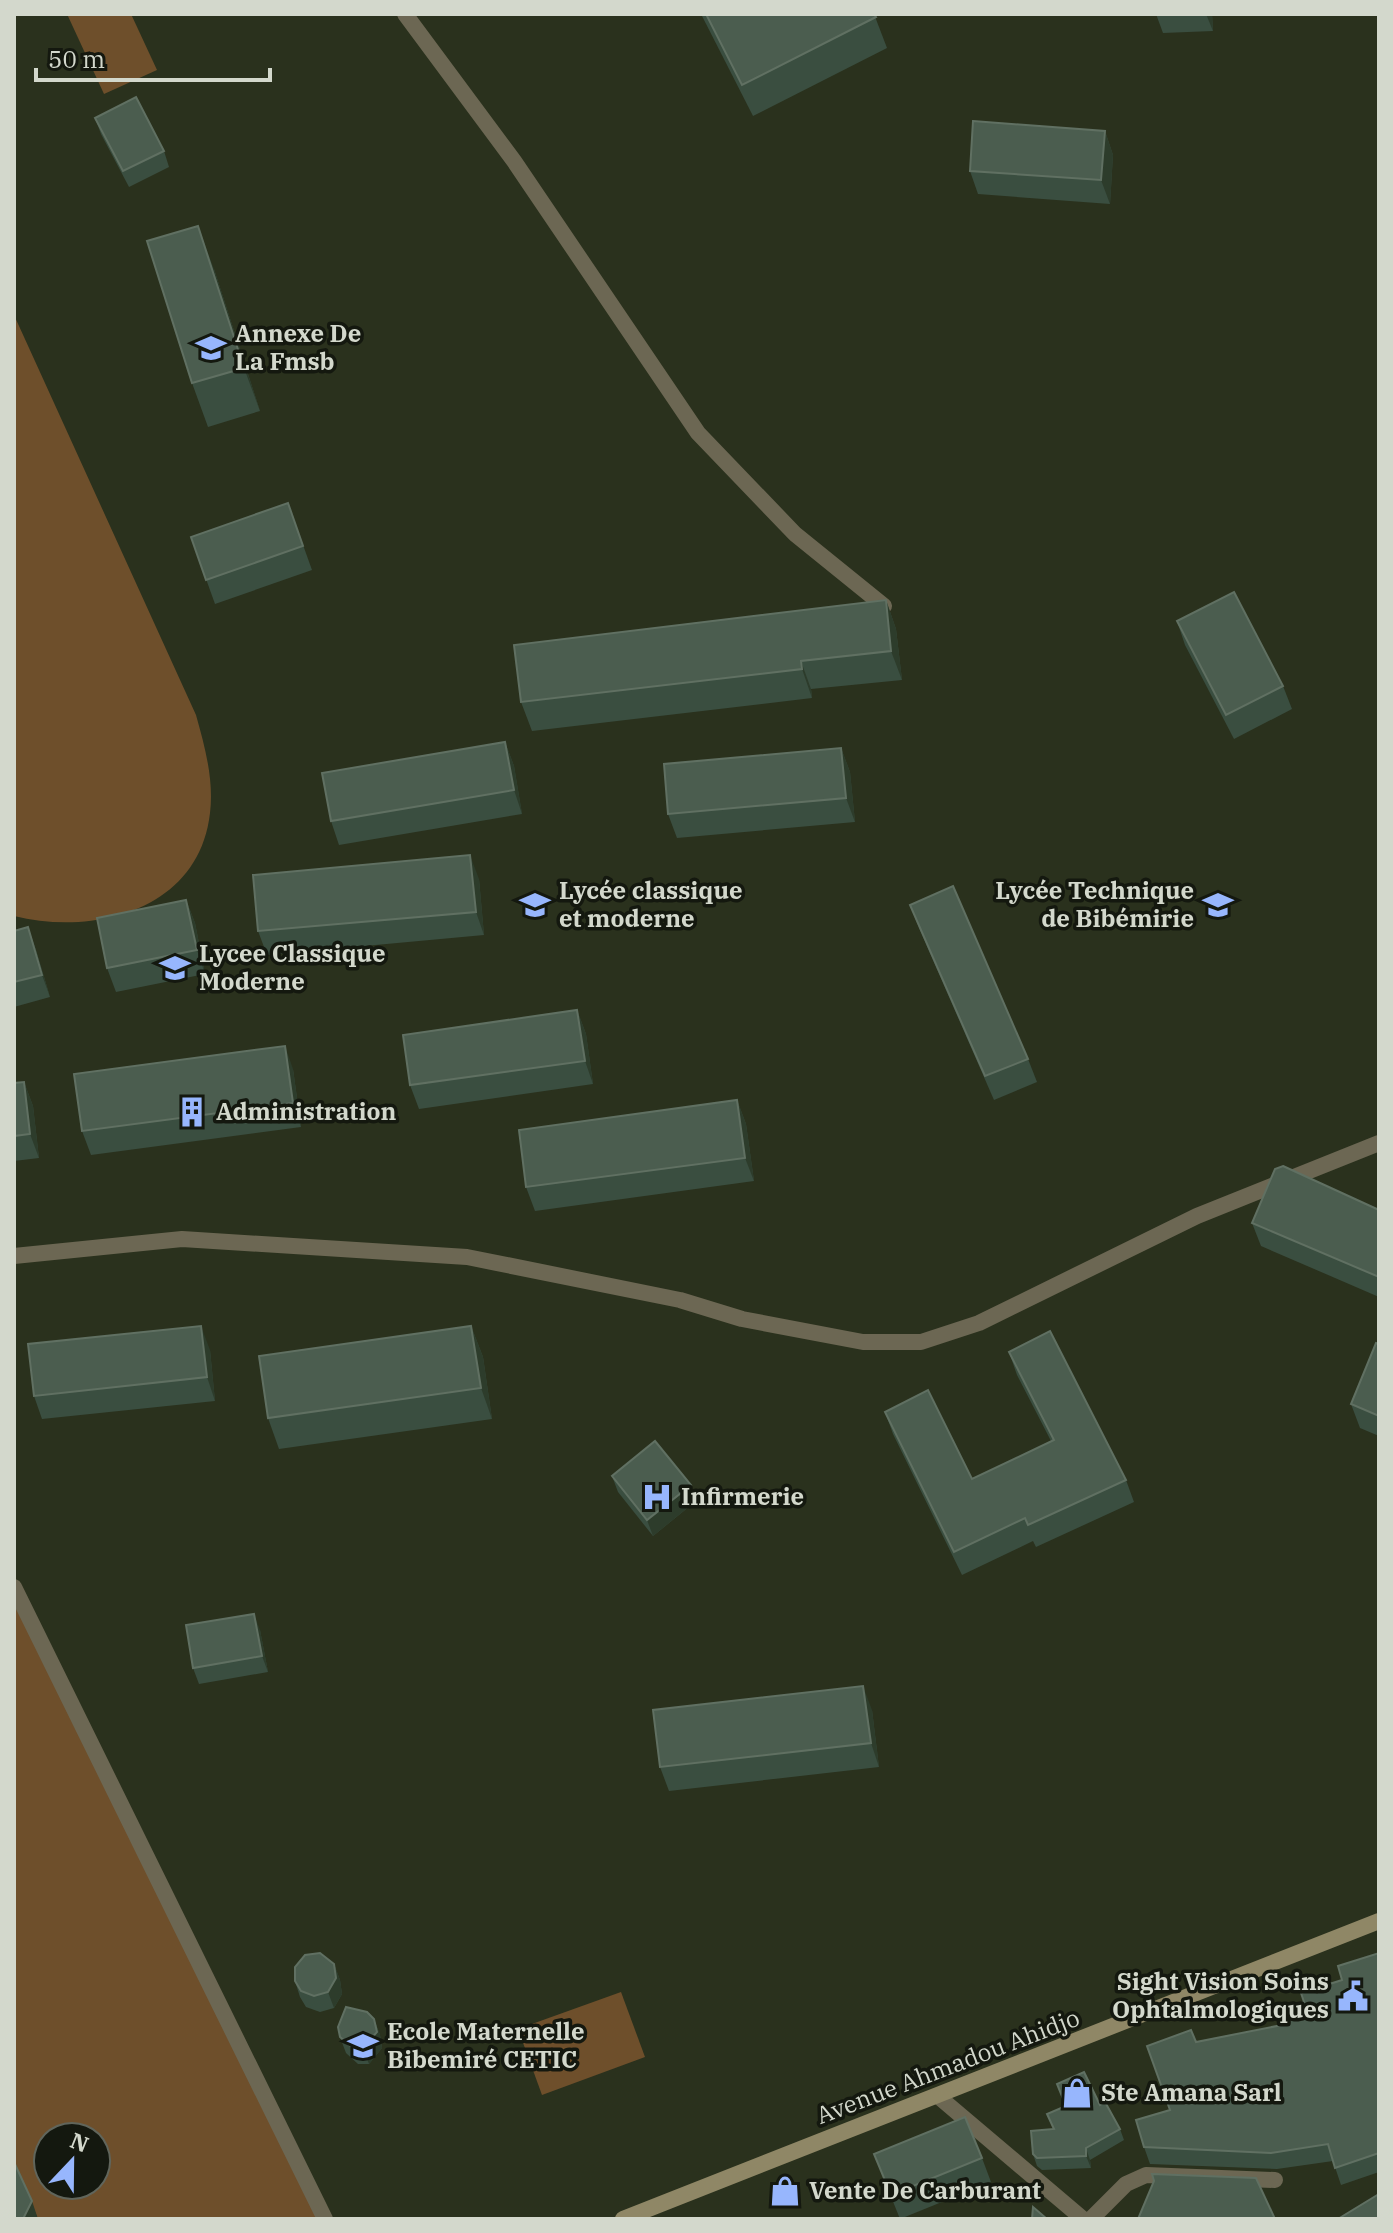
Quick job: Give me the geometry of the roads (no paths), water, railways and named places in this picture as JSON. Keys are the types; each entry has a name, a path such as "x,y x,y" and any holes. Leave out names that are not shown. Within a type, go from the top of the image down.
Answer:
{"main road":[{"name":"Avenue Ahmadou Ahidjo","path":"623,2219 1379,1921"}],"street":[{"path":"405,14 514,161 698,433 795,534 884,606"},
{"path":"14,1256 182,1239 467,1257 680,1300 742,1319 818,1334 863,1342 921,1342 979,1323 1197,1216 1379,1143"},
{"path":"14,1587 325,2219"},
{"path":"939,2097 1083,2219"},
{"path":"1091,2219 1126,2184 1146,2175 1275,2180"}],"place":[{"name":"Annexe De La Fmsb","path":"211,348"},
{"name":"Lycée classique et moderne","path":"535,905"},
{"name":"Lycée Technique de Bibémirie","path":"1218,905"},
{"name":"Lycee Classique Moderne","path":"175,968"},
{"name":"Administration","path":"192,1112"},
{"name":"Infirmerie","path":"657,1497"},
{"name":"Sight Vision Soins Ophtalmologiques","path":"1353,1996"},
{"name":"Ecole Maternelle Bibemiré CETIC","path":"363,2046"},
{"name":"Ste Amana Sarl","path":"1077,2093"},
{"name":"Vente De Carburant","path":"785,2191"}]}
